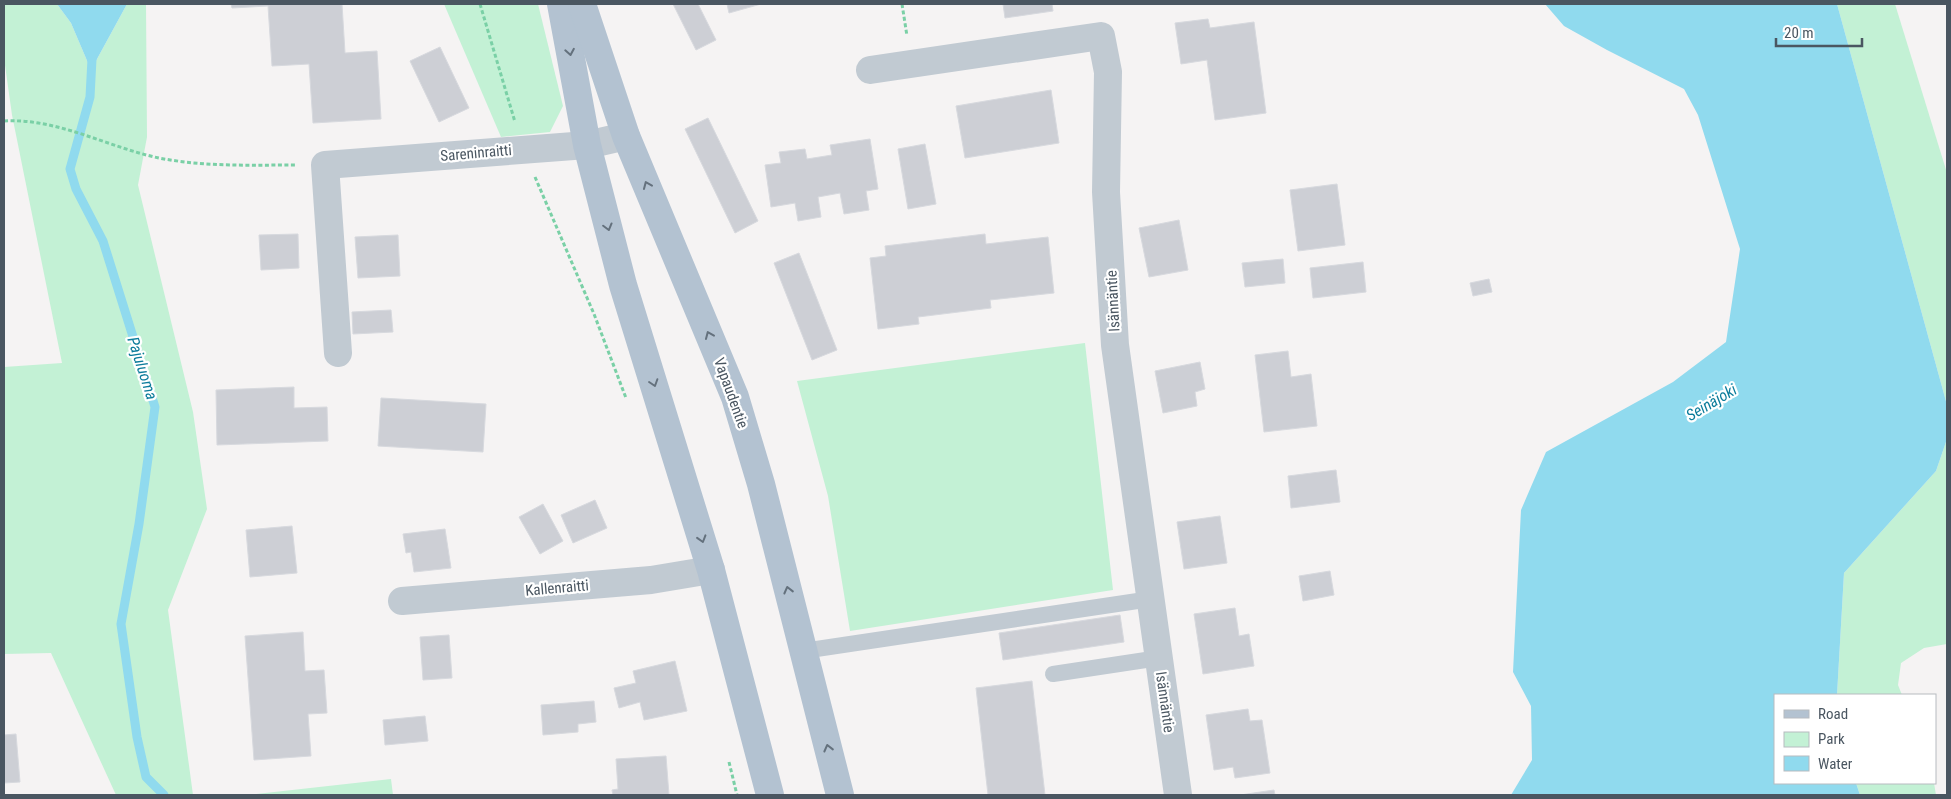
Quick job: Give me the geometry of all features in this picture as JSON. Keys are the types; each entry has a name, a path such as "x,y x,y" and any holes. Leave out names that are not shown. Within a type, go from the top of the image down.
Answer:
{"main road":[{"path":"561,4 587,145 623,285 711,570 770,795"},
{"name":"Vapaudentie","path":"582,4 626,136 735,397 761,484 840,795"}],"street":[{"name":"Isännäntie","path":"870,70 1101,36 1108,72 1106,192 1115,344 1178,795"},
{"name":"Sareninraitti","path":"325,165 587,145 626,136"},
{"path":"325,165 338,353"},
{"name":"Kallenraitti","path":"402,601 651,580 711,570"}],"lane":[{"path":"803,651 1151,599"},
{"path":"1053,674 1159,658"}],"path":[{"path":"480,4 524,149 594,314 628,403"},
{"path":"4,121 31,121 159,158 215,165 325,165"},
{"path":"728,757 737,795"}],"green space":[{"path":"4,4 57,4 71,23 91,70 127,4 146,4 147,137 138,185 193,412 207,509 168,610 193,795 116,795 51,653 4,654 4,367 62,363 12,115 4,58"},
{"path":"444,4 538,4 563,106 550,132 501,137"},
{"path":"1837,4 1895,4 1947,173 1947,405"},
{"path":"1085,343 1113,590 850,631 828,496 797,381"},
{"path":"1947,439 1947,644 1924,648 1901,663 1898,685 1902,694 1837,694 1844,573 1936,471"},
{"path":"391,779 393,795 247,795"},
{"path":"1856,784 1934,784 1936,795 1860,795"}],"water":[{"path":"57,4 127,4 91,70 71,23"},
{"name":"Seinäjoki","path":"1545,4 1837,4 1947,405 1947,439 1936,471 1844,573 1837,694 1774,694 1774,784 1856,784 1860,795 1511,795 1532,760 1531,706 1513,672 1521,510 1546,452 1673,382 1726,342 1740,249 1698,115 1684,89 1564,26"}],"building":[{"path":"231,4 342,4 345,53 377,51 381,119 313,123 309,64 272,66 268,6 232,8"},
{"path":"673,4 698,4 716,40 696,50"},
{"path":"727,4 761,4 729,13"},
{"path":"1003,4 1052,4 1053,11 1005,18"},
{"path":"1208,19 1210,28 1254,22 1266,113 1215,120 1207,60 1181,64 1175,23"},
{"path":"440,47 469,108 439,122 410,61"},
{"path":"1051,90 1059,143 965,158 956,106"},
{"path":"708,118 758,221 735,233 685,129"},
{"path":"870,139 878,189 866,191 869,210 844,214 840,193 818,197 821,217 798,221 795,203 771,207 765,165 781,163 779,152 805,149 807,159 832,155 830,145"},
{"path":"925,144 936,204 908,209 898,149"},
{"path":"1337,184 1345,245 1298,251 1290,190"},
{"path":"1179,220 1188,270 1149,277 1139,228"},
{"path":"298,234 299,268 261,270 259,235"},
{"path":"985,234 986,244 1048,237 1054,293 990,300 991,308 918,317 919,324 878,329 870,258 886,256 885,246"},
{"path":"398,235 400,276 358,278 355,237"},
{"path":"799,253 837,350 812,360 774,263"},
{"path":"1283,259 1285,283 1245,287 1242,263"},
{"path":"1363,262 1366,292 1313,298 1310,268"},
{"path":"1489,279 1492,292 1473,296 1470,283"},
{"path":"391,310 393,332 353,334 352,312"},
{"path":"1288,351 1291,377 1311,374 1317,426 1264,432 1255,355"},
{"path":"1200,362 1205,389 1195,392 1197,406 1163,413 1155,371"},
{"path":"294,387 294,408 327,407 328,441 217,445 216,390"},
{"path":"381,398 486,404 483,452 378,446"},
{"path":"1336,470 1340,502 1291,508 1288,476"},
{"path":"595,500 607,528 573,543 561,515"},
{"path":"543,504 563,541 540,554 519,517"},
{"path":"1220,516 1227,563 1184,569 1177,522"},
{"path":"292,526 297,573 250,577 246,530"},
{"path":"445,529 451,568 414,572 411,552 406,553 403,534"},
{"path":"1330,571 1334,595 1303,601 1299,576"},
{"path":"1235,608 1239,636 1249,634 1254,666 1203,674 1194,614"},
{"path":"1120,615 1124,642 1003,660 999,633"},
{"path":"303,632 305,671 324,670 327,713 308,714 311,756 254,760 245,636"},
{"path":"449,635 452,678 423,680 420,637"},
{"path":"675,661 687,711 644,720 640,702 619,708 614,688 636,683 633,671"},
{"path":"1032,681 1045,795 988,795 976,688"},
{"path":"594,701 596,722 578,724 578,732 543,735 541,705"},
{"path":"1248,709 1250,721 1262,720 1270,773 1235,778 1233,767 1214,770 1206,715"},
{"path":"425,716 428,741 385,745 383,720"},
{"path":"16,734 20,782 4,783 4,735"},
{"path":"666,756 669,795 613,795 612,790 618,789 616,759"},
{"path":"1274,790 1275,795 1240,795"}],"waterway":[{"name":"Pajuluoma","path":"92,59 90,97 70,169 76,189 103,241 155,407 139,524 121,624 137,737 146,777 164,795"}]}
